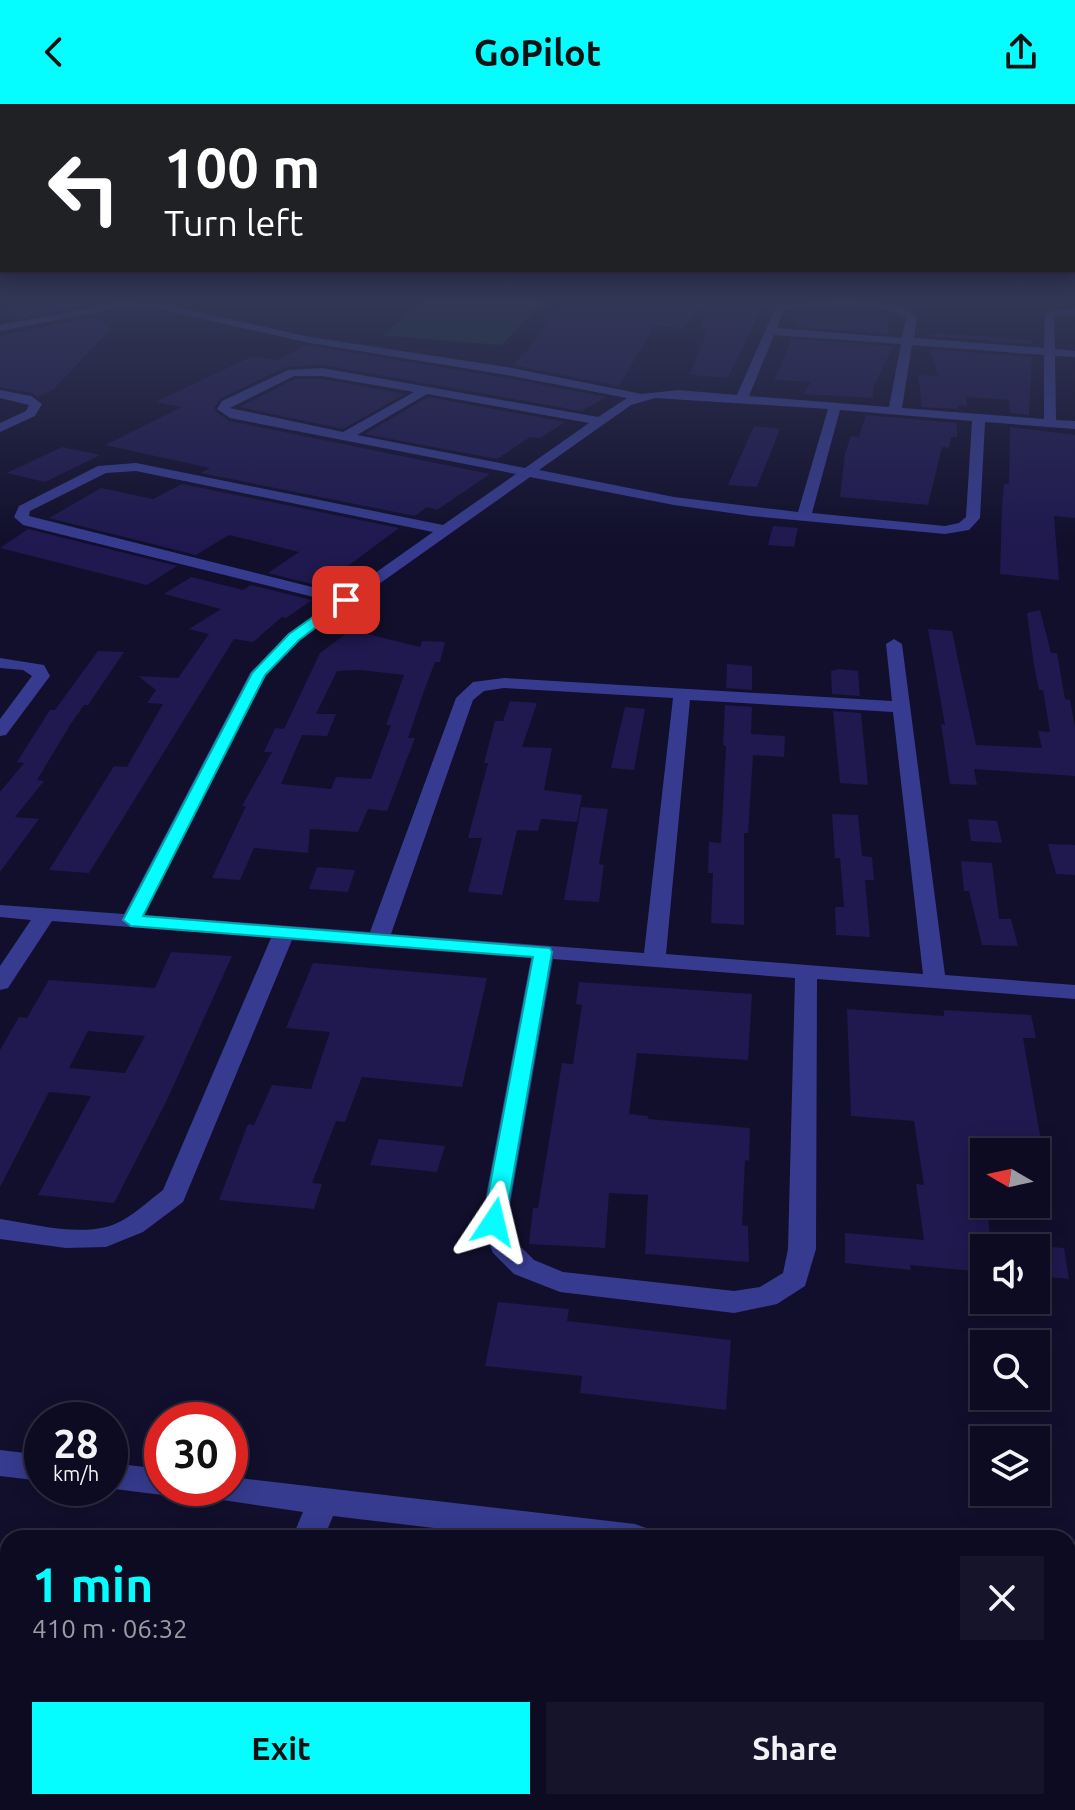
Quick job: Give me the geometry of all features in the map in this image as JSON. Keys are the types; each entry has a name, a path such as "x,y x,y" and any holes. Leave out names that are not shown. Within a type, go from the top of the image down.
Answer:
{"street":[{"path":"278,380 226,404 223,409 230,414 674,501 945,530 964,527 973,518 979,418"},
{"path":"355,380 599,421"},
{"path":"551,380 640,397 678,394 742,398 1075,425"},
{"path":"742,398 750,380"},
{"path":"895,410 900,380"},
{"path":"1050,423 1051,380"},
{"path":"346,436 426,390"},
{"path":"0,394 27,399 36,404 31,413 0,428"},
{"path":"131,920 259,673 294,637 526,471 627,402 640,397"},
{"path":"804,516 835,406"},
{"path":"346,600 28,522 21,517 24,509 103,469 136,467 445,530"},
{"path":"894,644 935,981"},
{"path":"0,663 38,669 41,676 0,731"},
{"path":"378,940 470,691 491,683 504,683 900,707"},
{"path":"654,960 682,695"},
{"path":"0,911 935,981 1074,996"},
{"path":"0,983 46,914"},
{"path":"0,1229 81,1238 108,1237 144,1219 174,1195 284,932"},
{"path":"543,952 494,1222 503,1246 524,1267 560,1282 734,1302 767,1296 795,1279 802,1249 806,972"},
{"path":"0,1463 24,1466"},
{"path":"248,1492 568,1530"},
{"path":"311,1530 323,1501"}],"building":[{"path":"0,380 63,380 54,389 38,397 0,387"},
{"path":"203,380 260,380 221,398 214,407 215,411 229,421 490,474 437,510 427,507 415,516 201,473 210,468 105,445 182,407 155,402"},
{"path":"294,380 325,380 405,394 343,429 239,407"},
{"path":"405,380 515,380 607,397 582,411"},
{"path":"586,380 623,380 619,386"},
{"path":"774,380 877,380 873,398 803,394 811,382"},
{"path":"919,380 1031,380 1029,415 1010,413 1009,400 966,397 967,406 958,405 958,409 922,407"},
{"path":"428,397 565,422 540,438 530,437 497,459 365,434"},
{"path":"866,415 957,423 957,437 951,437 949,448 942,447 928,505 840,497 845,454 851,436 859,437"},
{"path":"754,426 780,429 757,487 728,485"},
{"path":"1010,427 1075,435 1075,518 1054,516 1059,580 1000,574 1004,484 1009,484"},
{"path":"62,447 100,455 45,482 7,473"},
{"path":"182,484 399,528 348,566 356,568 328,588 268,573 299,552 229,535 196,555 49,518 101,488 153,499"},
{"path":"773,526 798,528 794,547 768,545"},
{"path":"28,529 177,566 147,585 0,548"},
{"path":"191,577 243,590 251,585 312,600 286,618 282,617 253,642 234,639 89,873 49,870 114,766 127,767 163,704 147,703 156,690 138,676 178,678 209,634 189,629 221,609 164,594"},
{"path":"1040,610 1051,653 1057,653 1065,699 1070,700 1075,728 1075,776 974,769 977,785 950,784 941,724 945,725 928,629 952,631 976,745 1042,748 1038,731 1050,732 1043,690 1039,690 1034,666 1027,613"},
{"path":"351,630 420,647 422,641 445,642 440,662 435,662 424,691 408,738 415,738 387,811 368,809 358,832 310,829 308,853 254,848 240,880 212,878 246,806 242,806 272,752 264,752 275,728 284,729 320,653","holes":["337,671 404,675 386,725 391,725 371,779 336,777 331,789 281,784 302,735 327,736 336,714 316,714"]},
{"path":"98,651 124,652 88,705 84,705 70,725 37,780 44,781 15,817 39,819 0,872 0,792 24,763 17,762 50,710 55,710"},
{"path":"727,664 752,666 752,690 726,688"},
{"path":"831,671 858,671 860,696 832,694"},
{"path":"510,701 537,703 522,747 552,748 544,790 582,795 577,822 541,819 538,831 517,830 502,895 468,892 482,838 468,838 488,763 484,763 495,721 503,721"},
{"path":"725,705 752,707 751,734 785,736 784,757 753,755 748,833 744,833 744,925 711,923 713,873 708,873 709,842 721,843"},
{"path":"625,707 645,709 634,770 611,768"},
{"path":"833,711 861,713 868,785 840,783"},
{"path":"581,807 608,809 599,864 604,865 599,902 564,900"},
{"path":"832,814 858,815 862,856 872,857 874,880 865,880 870,937 836,935 835,907 844,907 840,858 835,858"},
{"path":"968,819 997,821 1002,843 971,841"},
{"path":"1048,844 1075,845 1075,875 1056,874"},
{"path":"961,861 992,863 999,919 1011,919 1018,946 982,945 969,891 964,891"},
{"path":"317,867 355,870 348,892 309,889"},
{"path":"171,952 232,956 166,1102 114,1203 38,1195 91,1096 49,1092 0,1187 0,1050 19,1017 27,1018 49,980 155,988","holes":["88,1031 145,1036 125,1073 69,1068"]},
{"path":"313,963 487,978 462,1087 362,1077 345,1122 336,1121 312,1183 322,1184 314,1209 219,1200 248,1124 254,1125 272,1085 311,1089 330,1032 286,1028"},
{"path":"579,982 752,994 748,1060 637,1053 629,1114 648,1116 648,1119 750,1128 742,1225 748,1226 749,1262 645,1254 648,1195 609,1193 605,1248 529,1244 533,1208 538,1208 562,1063 573,1064 582,1005 576,1004"},
{"path":"847,1009 944,1016 944,1010 1031,1015 1036,1038 1023,1038 1041,1138 970,1138 970,1218 988,1218 990,1234 970,1234 970,1271 910,1265 911,1270 845,1263 845,1233 924,1240 916,1184 924,1185 914,1121 851,1116"},
{"path":"379,1139 445,1146 437,1172 370,1165"},
{"path":"1050,1247 1064,1248 1069,1279 1050,1277"},
{"path":"498,1302 569,1309 567,1321 731,1340 726,1410 580,1393 582,1376 485,1366"}],"route":[{"path":"346,600 294,637 273,655 259,673 131,920 543,952 494,1222"}]}
